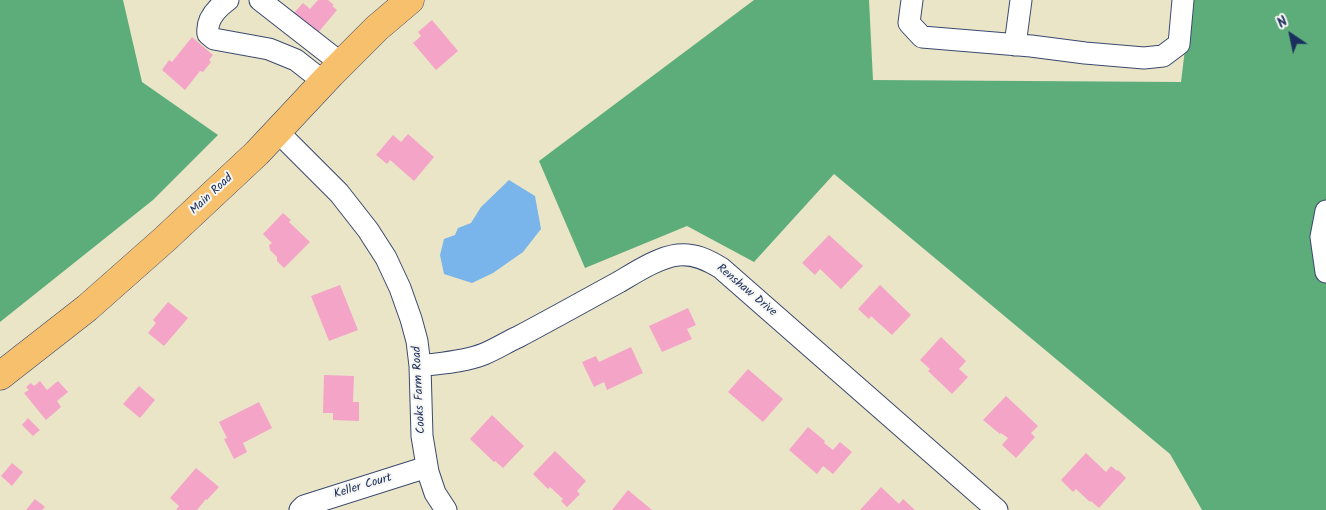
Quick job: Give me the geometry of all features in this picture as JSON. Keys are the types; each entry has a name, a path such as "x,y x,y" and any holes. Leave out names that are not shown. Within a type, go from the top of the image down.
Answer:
{"main road":[{"name":"Main Road","path":"0,376 102,296 165,239 257,153 377,28 410,0"}],"street":[{"path":"228,0 218,7 207,28 208,34 214,39 269,49 333,73"},
{"path":"260,0 305,34 333,73"},
{"path":"912,0 909,23 922,37 1144,58 1163,56 1179,44 1183,0"},
{"path":"1015,45 1021,0"},
{"name":"Cooks Farm Road","path":"277,131 339,193 368,230 386,258 400,288 417,341 420,366 422,436 427,467 435,493 446,510"},
{"path":"1326,212 1321,237 1326,272"},
{"name":"Renshaw Drive","path":"420,366 464,360 484,354 643,269 669,257 691,255 712,262 728,274 997,510"},
{"name":"Keller Court","path":"300,510 304,506 427,467"}],"green space":[{"path":"0,0 123,0 142,82 218,135 153,200 0,322"},
{"path":"754,0 869,0 873,80 1181,82 1191,0 1326,0 1326,510 1202,510 1170,454 834,174 754,262 687,226 585,268 539,161"}],"water":[{"path":"509,180 535,196 541,229 523,252 493,273 472,283 444,274 440,255 444,239 455,235 458,228 471,223 481,207"}],"building":[{"path":"318,0 328,0 337,10 317,34 293,14 303,3 310,9"},
{"path":"432,20 458,51 436,70 413,43 421,36 418,32"},
{"path":"192,37 213,55 209,60 211,62 203,72 200,71 185,90 162,70 169,60 172,62"},
{"path":"408,134 434,157 414,181 390,160 387,164 376,155 393,135 401,142"},
{"path":"283,213 291,220 289,222 310,242 284,268 270,250 269,245 272,243 263,234"},
{"path":"829,235 863,266 841,289 820,269 815,275 802,263"},
{"path":"340,285 358,330 329,341 311,296"},
{"path":"880,285 911,315 892,335 871,316 869,319 858,309"},
{"path":"168,302 188,318 164,346 148,333 156,323 153,320"},
{"path":"688,308 696,325 687,329 692,339 662,352 649,326"},
{"path":"941,337 966,361 959,369 968,377 952,394 928,371 930,369 920,360"},
{"path":"631,347 643,373 607,390 604,382 594,387 582,362 596,356 599,362"},
{"path":"748,369 783,399 763,422 728,392"},
{"path":"324,375 354,376 353,402 359,402 359,421 333,420 333,413 323,413"},
{"path":"40,381 47,390 58,381 68,392 57,401 61,407 46,420 24,393 29,390 26,387 31,383 34,386"},
{"path":"139,386 155,400 140,418 123,404"},
{"path":"1006,396 1038,426 1031,433 1035,437 1016,458 1002,445 1008,438 983,420"},
{"path":"259,402 272,428 243,443 247,452 234,459 224,439 227,438 219,422"},
{"path":"492,415 524,446 503,468 470,439"},
{"path":"28,418 40,430 33,436 22,425"},
{"path":"808,427 833,450 840,442 852,452 833,474 823,466 817,474 789,450"},
{"path":"555,451 586,481 577,491 580,494 567,507 561,501 563,499 550,487 548,489 533,474"},
{"path":"1086,453 1106,472 1111,466 1126,478 1099,508 1076,489 1073,492 1061,480"},
{"path":"12,463 23,472 12,486 1,476"},
{"path":"196,468 219,487 197,510 176,510 179,506 170,498"},
{"path":"881,487 899,504 903,499 915,510 860,510"},
{"path":"628,490 652,510 612,510"},
{"path":"35,499 45,507 42,510 26,510"}]}
